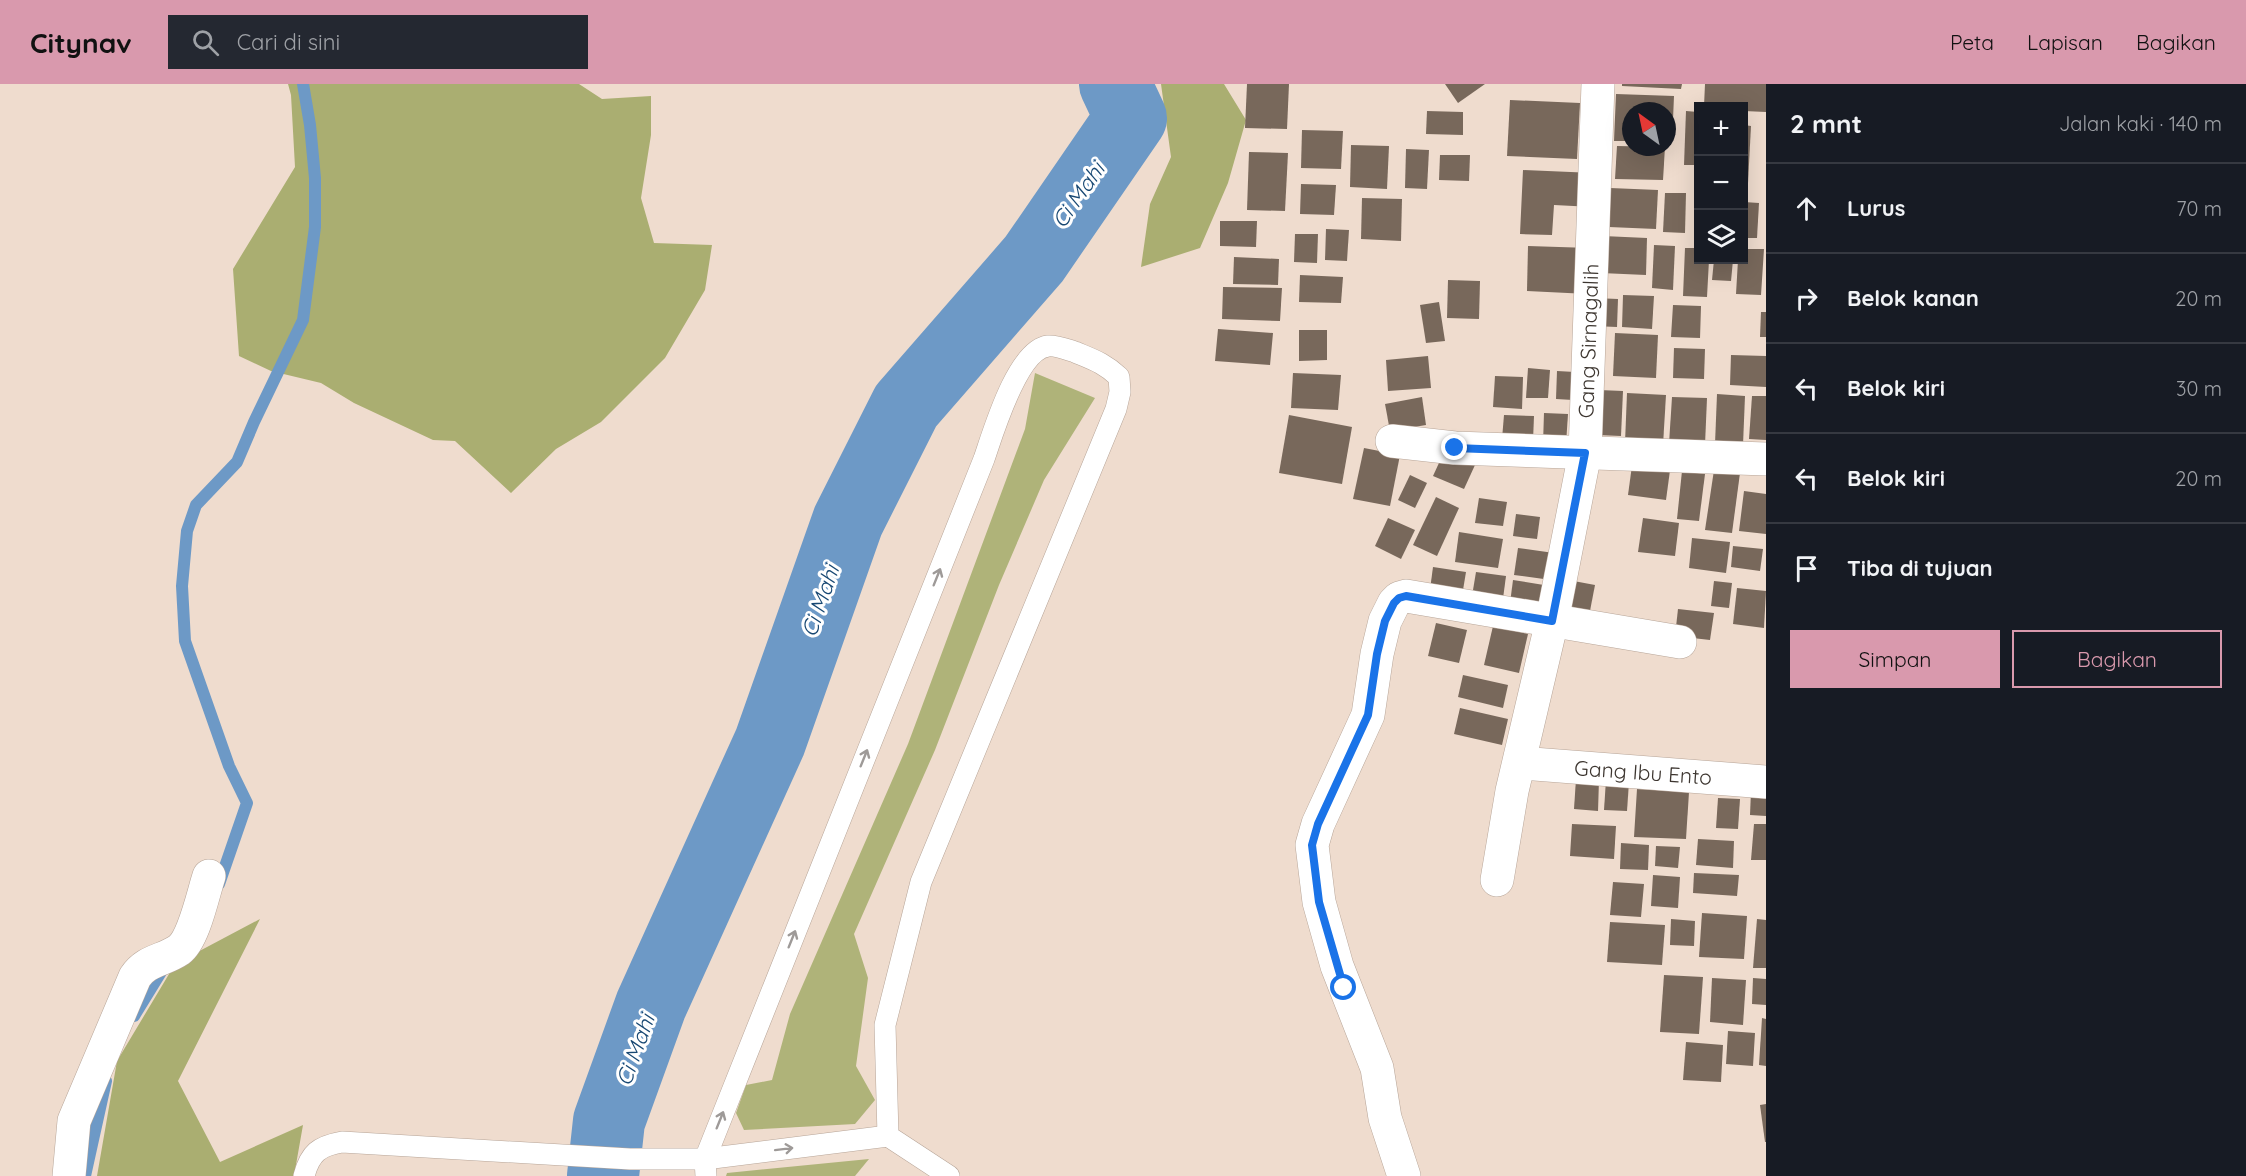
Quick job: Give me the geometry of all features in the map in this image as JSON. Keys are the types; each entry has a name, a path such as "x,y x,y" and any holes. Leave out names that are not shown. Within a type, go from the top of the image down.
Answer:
{"street":[{"name":"Gang Sirnagalih","path":"1497,880 1512,791 1552,621 1585,453 1598,84"},
{"path":"1392,441 1455,448 1766,459"},
{"path":"1404,1176 1385,1118 1377,1068 1336,966 1319,902 1312,845 1318,824 1368,715 1377,654 1385,621 1394,603 1406,596 1680,642"},
{"name":"Gang Ibu Ento","path":"1520,763 1766,782"},
{"path":"69,1176 74,1121 135,977 147,964 181,949 192,929 209,876"}],"lane":[{"path":"705,1167 984,459 1010,386 1033,353 1048,346 1069,350 1103,363 1119,377 1120,392 1116,409 921,882 885,1025 888,1136"},
{"path":"304,1176 316,1152 325,1145 342,1142 576,1155 705,1167 888,1136 949,1176"}],"green space":[{"path":"288,84 579,84 602,99 651,96 651,135 641,198 654,243 712,245 705,290 665,358 601,422 556,449 511,493 455,441 433,440 354,403 321,383 271,371 239,356 233,269 295,167 291,95"},
{"path":"1161,84 1224,84 1246,120 1228,183 1200,248 1141,267 1150,204 1171,157"},
{"path":"1035,373 1095,398 1044,480 999,585 935,750 854,934 868,978 856,1066 875,1100 855,1124 744,1130 736,1113 746,1085 772,1080 790,1014 908,744 1025,429"},
{"path":"260,919 178,1081 220,1162 303,1125 294,1176 97,1176 117,1061 175,964"},
{"path":"869,1159 855,1176 726,1176 727,1173"}],"building":[{"path":"1247,84 1289,84 1287,129 1245,128"},
{"path":"1445,84 1485,84 1458,103"},
{"path":"1622,84 1682,84 1681,89 1622,86"},
{"path":"1705,84 1766,84 1766,112 1748,111 1748,102 1704,102"},
{"path":"1616,94 1674,96 1674,102 1622,102 1622,141 1614,141"},
{"path":"1510,100 1580,103 1577,159 1507,156"},
{"path":"1427,111 1463,112 1463,135 1426,134"},
{"path":"1686,111 1694,112 1694,165 1684,165"},
{"path":"1748,126 1751,126 1748,183"},
{"path":"1302,130 1343,131 1341,169 1301,168"},
{"path":"1351,145 1389,146 1387,189 1350,187"},
{"path":"1617,146 1622,146 1622,156 1664,156 1663,180 1615,179"},
{"path":"1406,149 1429,150 1427,189 1405,188"},
{"path":"1249,152 1288,153 1285,211 1247,210"},
{"path":"1440,155 1470,155 1469,181 1439,180"},
{"path":"1523,170 1594,173 1593,207 1554,205 1552,235 1520,234"},
{"path":"1301,184 1336,185 1334,215 1300,214"},
{"path":"1610,188 1658,190 1656,229 1609,227"},
{"path":"1665,193 1686,193 1685,233 1663,232"},
{"path":"1362,198 1402,199 1401,241 1361,239"},
{"path":"1748,202 1759,203 1757,238 1748,238"},
{"path":"1220,221 1257,221 1256,247 1220,246"},
{"path":"1326,229 1349,230 1347,261 1325,260"},
{"path":"1295,234 1318,234 1317,263 1294,262"},
{"path":"1603,236 1647,238 1646,275 1601,273"},
{"path":"1654,245 1675,246 1673,290 1652,288"},
{"path":"1528,246 1590,248 1588,294 1527,291"},
{"path":"1685,248 1694,248 1694,264 1709,264 1707,297 1683,296"},
{"path":"1748,249 1764,249 1761,295 1736,294 1738,264 1748,264"},
{"path":"1234,257 1279,259 1278,285 1233,284"},
{"path":"1714,264 1733,264 1731,281 1712,280"},
{"path":"1300,275 1343,277 1341,303 1299,302"},
{"path":"1448,280 1480,281 1479,319 1447,318"},
{"path":"1223,287 1282,288 1280,321 1222,319"},
{"path":"1623,295 1654,296 1652,329 1622,327"},
{"path":"1594,298 1618,299 1617,327 1593,326"},
{"path":"1439,302 1445,341 1426,343 1420,305"},
{"path":"1673,305 1701,306 1700,338 1671,337"},
{"path":"1761,312 1766,312 1766,337 1760,337"},
{"path":"1218,329 1273,333 1270,365 1215,361"},
{"path":"1299,330 1327,330 1327,360 1299,361"},
{"path":"1615,333 1658,335 1656,378 1613,376"},
{"path":"1674,348 1705,349 1704,379 1673,378"},
{"path":"1731,355 1766,356 1766,387 1730,385"},
{"path":"1428,356 1431,388 1388,391 1386,360"},
{"path":"1528,368 1550,370 1548,398 1526,398"},
{"path":"1557,371 1575,372 1573,400 1556,399"},
{"path":"1293,373 1341,375 1338,410 1291,408"},
{"path":"1495,376 1523,377 1522,409 1493,407"},
{"path":"1599,390 1623,391 1621,436 1597,435"},
{"path":"1627,393 1666,395 1663,445 1625,443"},
{"path":"1717,394 1745,396 1743,445 1715,444"},
{"path":"1752,396 1766,396 1766,440 1749,439"},
{"path":"1422,397 1426,425 1390,431 1385,404"},
{"path":"1672,397 1707,398 1705,445 1669,444"},
{"path":"1544,413 1568,414 1566,444 1543,444"},
{"path":"1289,415 1352,427 1342,484 1279,473"},
{"path":"1504,415 1534,416 1533,441 1502,439"},
{"path":"1364,448 1400,455 1390,506 1353,499"},
{"path":"1444,452 1475,465 1464,489 1433,476"},
{"path":"1633,458 1671,463 1666,500 1628,495"},
{"path":"1714,470 1740,473 1732,533 1705,530"},
{"path":"1682,471 1705,474 1699,521 1677,519"},
{"path":"1410,475 1427,483 1415,508 1398,500"},
{"path":"1744,491 1766,494 1766,534 1739,531"},
{"path":"1436,497 1459,508 1437,556 1413,545"},
{"path":"1479,498 1507,502 1503,526 1475,523"},
{"path":"1516,514 1540,517 1537,539 1513,536"},
{"path":"1388,518 1415,530 1401,559 1375,546"},
{"path":"1643,518 1679,523 1675,556 1638,552"},
{"path":"1459,532 1503,539 1498,568 1455,562"},
{"path":"1692,538 1730,542 1726,573 1689,568"},
{"path":"1733,546 1763,549 1760,571 1731,567"},
{"path":"1518,548 1554,553 1551,580 1514,575"},
{"path":"1433,567 1466,572 1461,602 1429,597"},
{"path":"1476,572 1506,576 1502,606 1471,602"},
{"path":"1563,579 1595,585 1589,616 1558,610"},
{"path":"1513,580 1550,586 1546,616 1509,611"},
{"path":"1714,581 1732,583 1729,608 1711,606"},
{"path":"1737,588 1766,591 1764,628 1733,624"},
{"path":"1678,609 1714,613 1710,640 1675,636"},
{"path":"1436,623 1467,630 1459,663 1428,656"},
{"path":"1493,626 1528,634 1519,673 1484,665"},
{"path":"1463,675 1508,685 1503,708 1458,697"},
{"path":"1460,708 1508,719 1502,745 1454,734"},
{"path":"1576,779 1599,780 1598,811 1574,809"},
{"path":"1606,780 1629,782 1627,811 1604,810"},
{"path":"1637,789 1689,792 1686,839 1634,837"},
{"path":"1751,791 1766,792 1766,816 1750,815"},
{"path":"1718,798 1740,799 1738,829 1716,828"},
{"path":"1572,824 1616,826 1614,859 1570,856"},
{"path":"1754,824 1766,824 1766,860 1751,860"},
{"path":"1698,839 1734,841 1733,868 1696,865"},
{"path":"1621,843 1649,845 1648,870 1620,869"},
{"path":"1656,846 1680,847 1678,868 1655,866"},
{"path":"1694,873 1739,875 1737,896 1693,893"},
{"path":"1653,875 1680,877 1678,908 1651,906"},
{"path":"1613,882 1644,884 1641,917 1610,915"},
{"path":"1702,913 1747,916 1744,959 1699,957"},
{"path":"1671,919 1695,921 1694,946 1670,945"},
{"path":"1757,919 1766,920 1766,968 1753,968"},
{"path":"1610,922 1665,925 1662,965 1607,962"},
{"path":"1664,975 1703,977 1699,1034 1660,1032"},
{"path":"1712,978 1746,980 1743,1025 1710,1022"},
{"path":"1753,978 1766,979 1766,1005 1752,1004"},
{"path":"1762,1018 1766,1019 1766,1066 1759,1065"},
{"path":"1728,1031 1755,1033 1753,1066 1726,1064"},
{"path":"1686,1042 1723,1045 1721,1082 1683,1080"},
{"path":"1766,1104 1766,1142 1765,1142 1760,1105"}],"waterway":[{"path":"219,884 247,803 229,766 185,641 182,586 187,531 196,505 237,462 303,320 315,227 315,178 303,84"},
{"name":"Ci Mahi","path":"603,1176 609,1121 651,1005 770,742 848,521 906,406 1034,259 1131,118 1115,84"},
{"path":"134,1016 164,967"},
{"path":"85,1176 106,1081"}],"route":[{"path":"1344,988 1319,902 1312,845 1318,824 1368,715 1377,654 1385,621 1394,603 1406,596 1552,621 1585,453 1455,448"}]}
